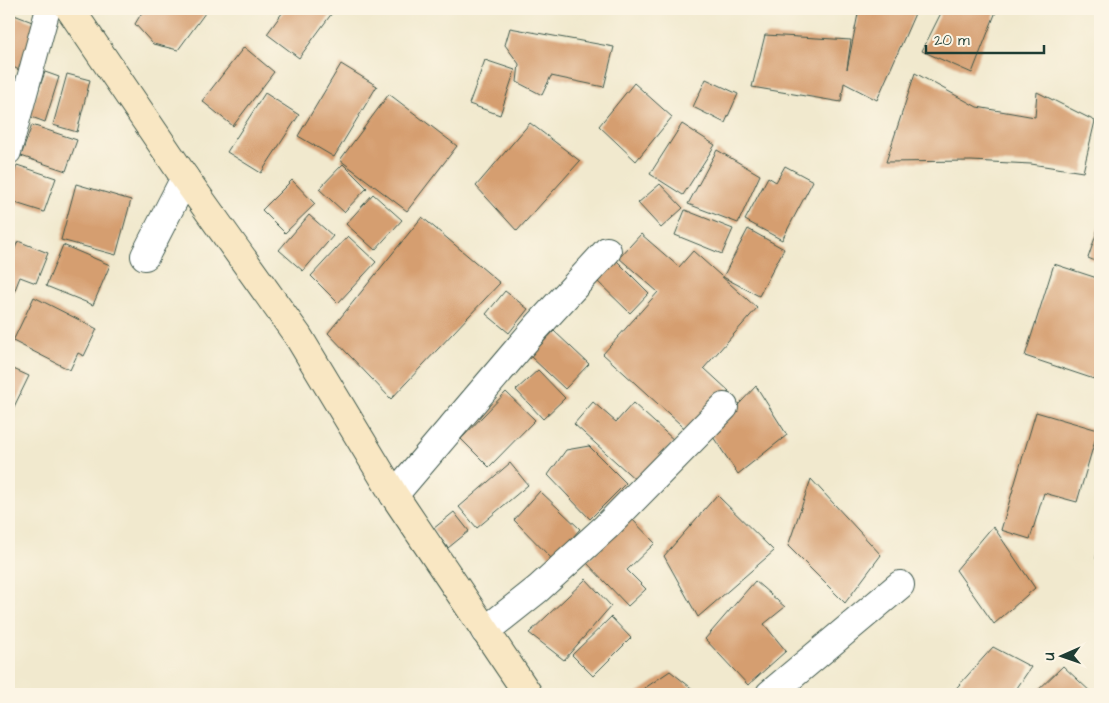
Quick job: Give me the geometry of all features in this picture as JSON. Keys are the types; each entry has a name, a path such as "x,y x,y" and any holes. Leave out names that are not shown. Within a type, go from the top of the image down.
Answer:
{"street":[{"path":"70,9 185,178 298,336 394,495 528,694"},
{"path":"144,256 185,178"},
{"path":"394,495 536,328 608,250"},
{"path":"484,631 538,589 606,527 724,407"},
{"path":"770,694 900,585"}],"lane":[{"path":"9,152 48,9"}],"building":[{"path":"144,9 208,9 178,50 153,44 135,24"},
{"path":"285,9 335,9 299,58 267,34"},
{"path":"859,9 917,9 877,100 844,83 841,102 752,87 765,35 851,40 847,69"},
{"path":"943,9 997,9 972,73 922,51"},
{"path":"9,13 40,25 21,71 9,65"},
{"path":"510,28 614,47 604,87 551,76 542,95 517,82 519,64 505,45"},
{"path":"244,47 274,72 233,126 202,101"},
{"path":"485,60 515,70 500,115 469,104"},
{"path":"341,64 377,86 334,157 298,136"},
{"path":"45,72 59,77 45,122 29,116"},
{"path":"915,73 977,107 1035,117 1037,92 1095,121 1083,172 1031,164 971,161 886,162"},
{"path":"67,74 90,80 77,132 53,125"},
{"path":"9,79 17,82 9,104"},
{"path":"706,79 738,94 725,123 693,107"},
{"path":"634,83 672,117 636,161 599,126"},
{"path":"265,93 299,115 261,173 227,152"},
{"path":"389,94 457,146 407,211 340,160"},
{"path":"530,123 580,161 517,231 476,186"},
{"path":"682,124 715,145 683,195 650,174"},
{"path":"32,125 77,140 66,171 21,156"},
{"path":"717,150 760,175 738,223 688,204"},
{"path":"343,164 367,188 344,212 319,189"},
{"path":"17,165 56,178 44,212 9,201 9,190"},
{"path":"785,166 813,181 782,240 745,220 768,177 776,182"},
{"path":"292,180 315,204 285,233 262,210"},
{"path":"76,184 131,200 116,255 61,240"},
{"path":"660,184 683,208 661,228 638,203"},
{"path":"373,194 402,220 375,250 346,224"},
{"path":"685,210 733,229 722,254 675,235"},
{"path":"309,215 333,236 303,271 279,250"},
{"path":"422,217 500,283 391,399 328,333"},
{"path":"1100,223 1100,263 1088,258"},
{"path":"748,229 784,249 759,296 723,277"},
{"path":"641,234 679,267 693,251 757,308 704,368 729,391 691,434 603,354 658,292 619,258"},
{"path":"348,236 376,262 338,303 311,276"},
{"path":"18,241 48,253 36,283 20,277 9,305 9,263"},
{"path":"63,245 110,265 93,305 46,286"},
{"path":"614,258 649,293 630,313 594,278"},
{"path":"1054,264 1100,279 1100,381 1025,356"},
{"path":"505,291 528,309 509,333 486,314"},
{"path":"34,297 97,329 84,356 78,353 70,370 13,341"},
{"path":"554,331 589,364 565,389 530,356"},
{"path":"9,367 29,376 11,413 9,412"},
{"path":"538,370 565,398 543,419 516,390"},
{"path":"756,386 787,435 738,474 711,434"},
{"path":"506,392 535,420 489,467 461,439"},
{"path":"593,402 616,422 633,403 675,441 638,482 574,424"},
{"path":"1036,412 1098,430 1077,502 1044,493 1030,539 1001,530"},
{"path":"589,446 626,483 590,519 548,475 566,450"},
{"path":"510,463 528,485 477,528 459,507"},
{"path":"811,479 881,555 845,603 788,546"},
{"path":"540,491 580,529 553,560 514,520"},
{"path":"717,495 774,551 698,617 664,556"},
{"path":"454,512 469,531 448,548 433,529"},
{"path":"631,518 655,543 627,570 646,589 628,606 586,562"},
{"path":"993,526 1035,588 994,624 956,570"},
{"path":"1100,529 1100,561 1096,559"},
{"path":"586,579 611,606 564,660 529,633"},
{"path":"755,581 785,607 764,624 786,651 748,685 705,639"},
{"path":"611,617 631,638 593,676 572,655"},
{"path":"993,647 1031,667 1013,694 951,694"},
{"path":"1063,666 1093,694 1034,694"},
{"path":"670,671 699,694 636,694"}]}
